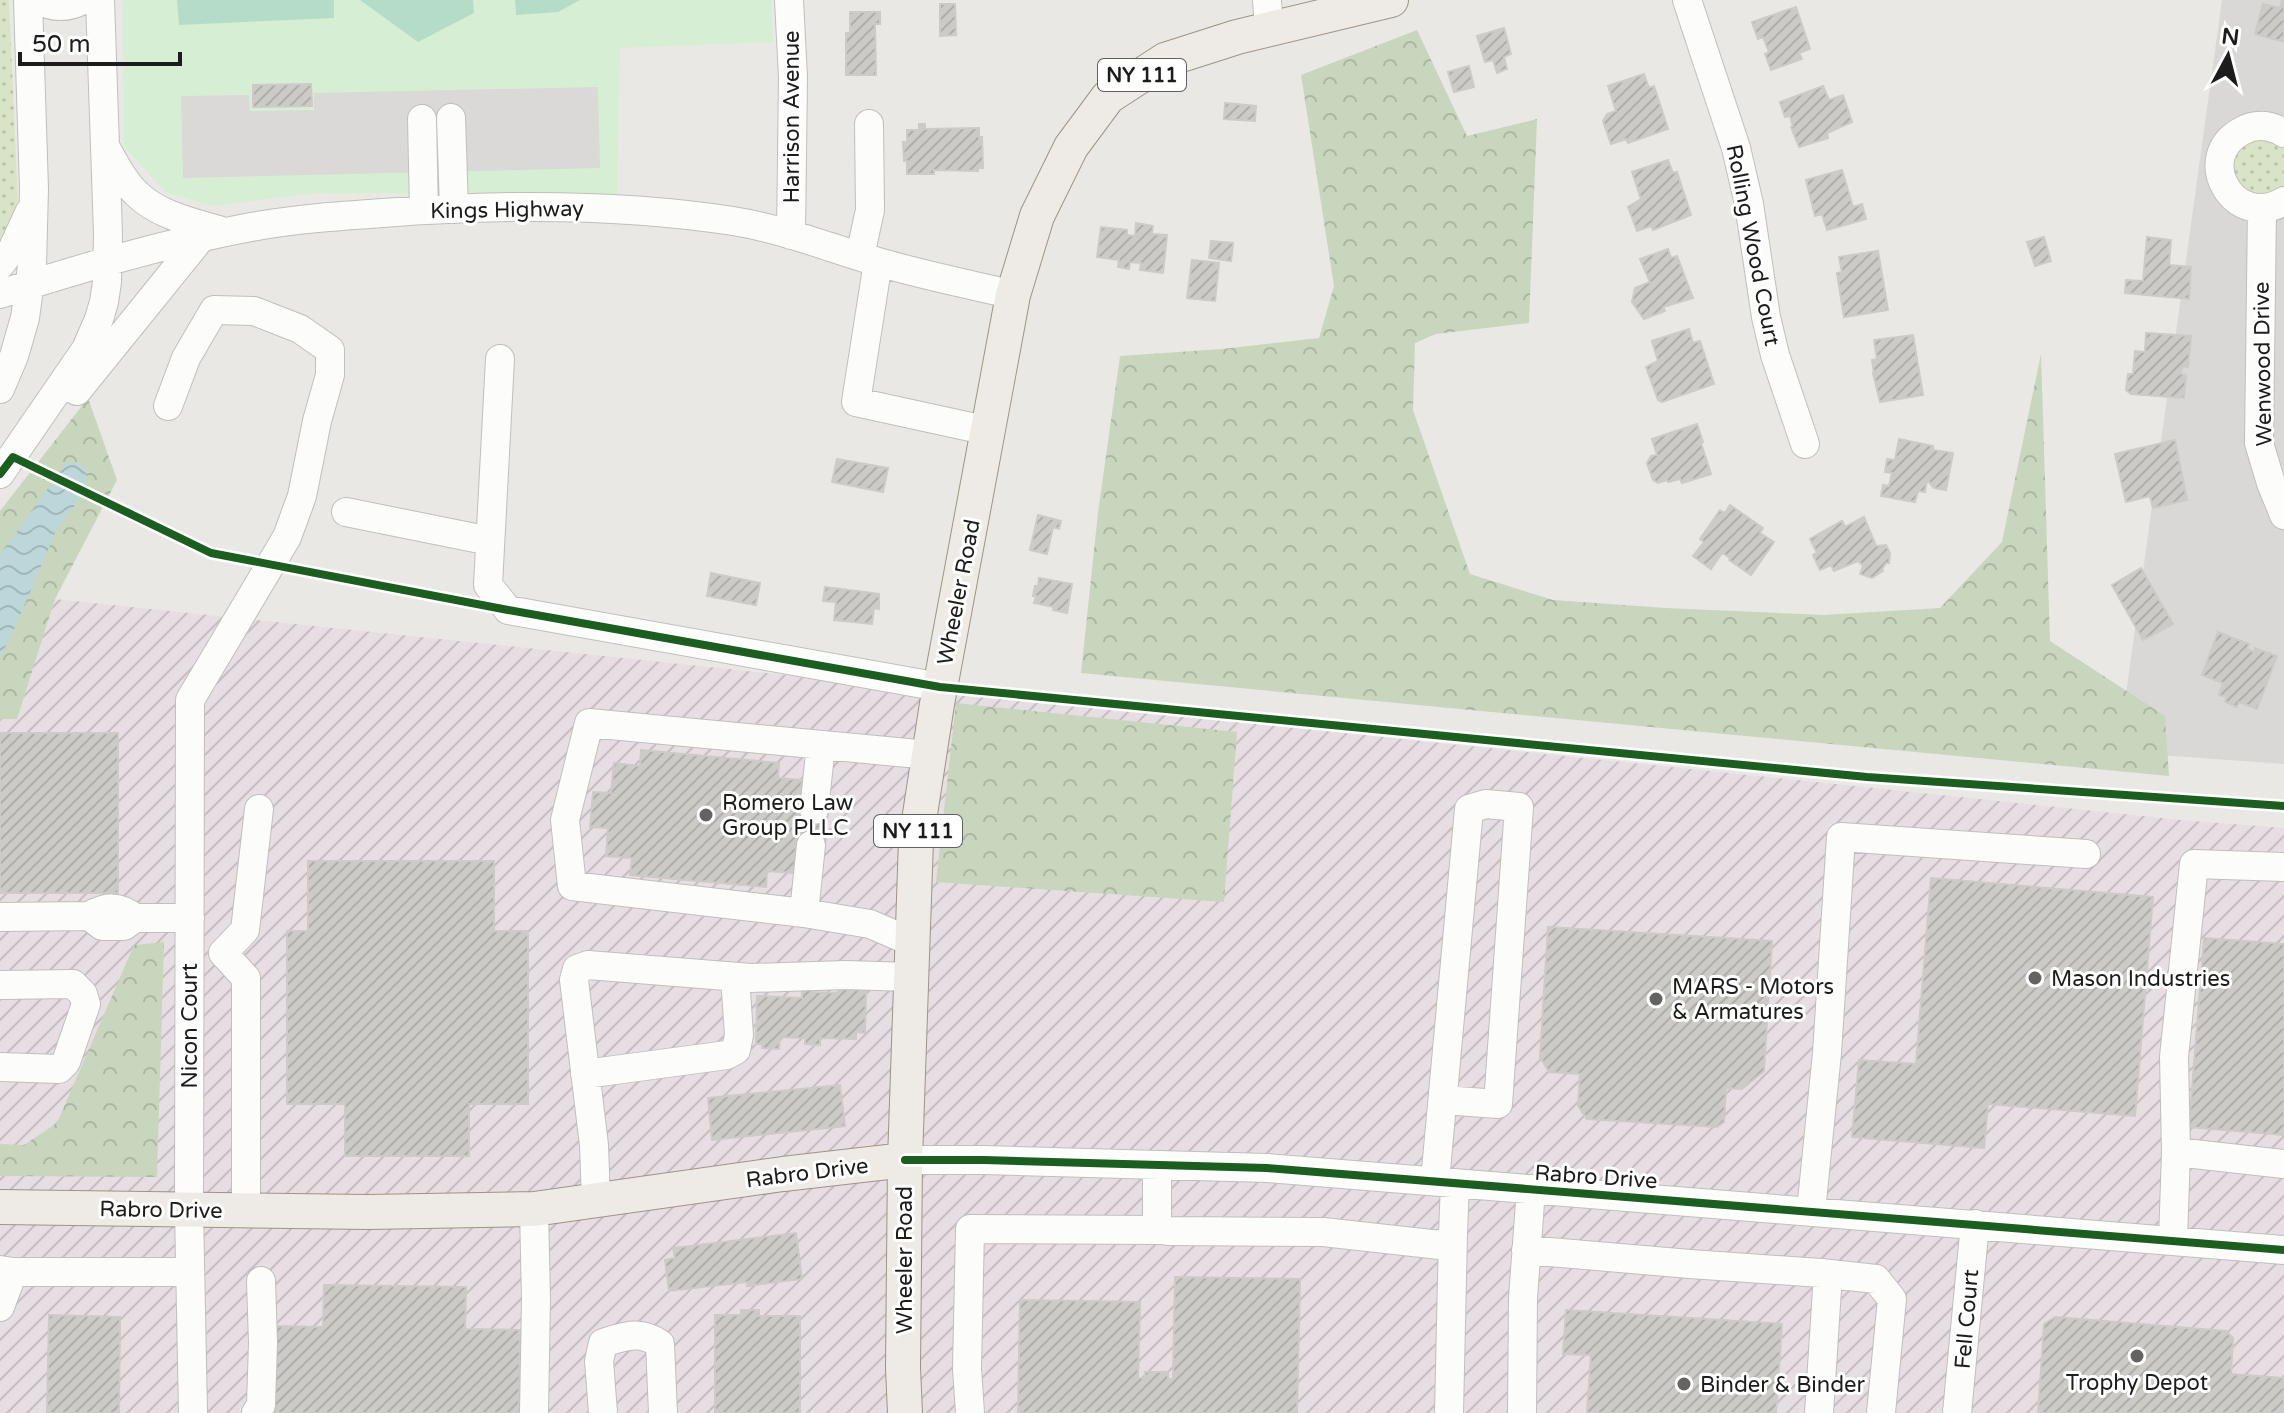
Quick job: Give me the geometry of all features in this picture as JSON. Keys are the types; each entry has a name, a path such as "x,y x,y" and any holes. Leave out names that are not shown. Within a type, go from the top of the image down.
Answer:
{"main road":[{"name":"Wheeler Road","path":"905,1413 905,1160 916,840 940,687 1013,295 1037,216 1071,147 1108,97 1165,60 1237,37 1268,15 1391,0"},
{"name":"Rabro Drive","path":"0,1207 367,1212 534,1209 905,1160"}],"street":[{"path":"2,374 25,318 30,284 34,201 28,0"},
{"path":"38,0 56,7 83,0"},
{"path":"6,466 75,366 93,334 104,302 108,262 100,0"},
{"name":"Harrison Avenue","path":"789,0 793,77 791,235"},
{"name":"Rolling Wood Court","path":"1687,0 1736,148 1749,204 1766,317 1775,355 1805,444"},
{"path":"451,118 454,209"},
{"path":"422,119 424,210"},
{"path":"869,124 869,259 856,402 989,431"},
{"name":"Wenwood Drive","path":"2284,133 2275,127 2247,127 2227,143 2219,167 2228,192 2237,201 2249,206 2273,204 2259,443 2284,515"},
{"path":"6,466 64,408 213,236 146,202 126,181 103,144"},
{"path":"0,265 12,250 34,201"},
{"name":"Kings Highway","path":"0,294 108,262 213,236 310,219 424,210 562,207 734,221 1013,295"},
{"name":"Nicon Court","path":"168,406 186,358 214,310 254,311 300,329 330,350 330,375 302,496 287,537 190,700 189,1210 193,1413"},
{"path":"500,359 488,585 508,610 940,687"},
{"path":"346,512 490,541"},
{"path":"912,942 870,924 804,913 572,886 565,820 589,723 929,755"},
{"path":"814,810 821,745"},
{"path":"1443,1100 1498,1104 1519,807 1486,804 1469,809 1443,1100 1445,1182 1453,1234 1449,1413"},
{"path":"223,953 245,930 259,809"},
{"path":"1811,1211 1827,1053 1841,837 2086,854"},
{"path":"804,913 811,845"},
{"path":"2173,1240 2176,1152 2174,1057 2194,864 2284,867"},
{"path":"0,917 89,916 101,909 124,909 135,918 190,918"},
{"path":"189,951 223,953 246,978 246,1210"},
{"path":"596,1200 594,1145 574,980 577,969 588,965 735,977 910,977"},
{"path":"585,1074 727,1055 736,1050 739,1035 735,977"},
{"path":"0,985 73,984 83,994 86,1004 66,1062 59,1069 0,1067"},
{"path":"2176,1152 2284,1164"},
{"name":"Rabro Drive","path":"905,1160 1267,1168 2284,1250"},
{"path":"1157,1165 1157,1223 1162,1230"},
{"path":"1522,1413 1523,1298 1531,1189"},
{"path":"534,1209 534,1413"},
{"name":"Fell Court","path":"1957,1413 1975,1224"},
{"path":"970,1413 967,1369 970,1229 1323,1232 1440,1245 1451,1239 1453,1234"},
{"path":"1526,1250 1876,1279 1892,1299 1881,1413"},
{"path":"0,1307 7,1271 190,1272"},
{"path":"1819,1413 1828,1274"},
{"path":"256,1413 261,1405 261,1281"},
{"path":"603,1413 599,1361 603,1343 624,1337 648,1336 660,1344 663,1413"}],"shaded area":[{"path":"2222,0 2284,0 2284,764 2118,752"},
{"path":"598,87 600,168 183,178 181,96 249,95 250,111 314,110 314,93"},
{"path":"55,599 2181,820 2284,828 2284,1413 0,1413 0,719 17,718"}],"green space":[{"path":"0,0 9,0 18,201 0,246"},
{"path":"123,0 771,0 773,42 620,48 617,194 315,193 212,206 165,192 124,146"},
{"path":"177,0 334,0 334,18 179,25"},
{"path":"360,0 473,0 474,13 418,42"},
{"path":"515,0 580,0 558,12 516,15"},
{"path":"1417,30 1467,136 1537,119 1529,323 1436,334 1415,343 1413,410 1470,574 1553,600 1823,615 1940,608 2002,542 2041,354 2050,641 2165,716 2169,776 1081,673 1098,513 1120,356 1319,338 1334,286 1301,75"},
{"path":"2250,134 2284,141 2284,192 2246,198 2227,159"},
{"path":"88,398 117,480 55,599 17,719 0,719 0,511"},
{"path":"956,703 1237,732 1224,902 936,882"},
{"path":"164,942 157,1177 0,1176 0,1144 24,1145 57,1123 134,945"}],"water":[{"path":"66,463 83,464 87,477 85,491 56,531 0,657 0,555"}],"building":[{"path":"2282,0 2284,42 2255,34 2263,4 2280,8"},
{"path":"940,4 955,4 956,35 940,36"},
{"path":"1796,7 1810,49 1799,53 1802,59 1771,70 1765,54 1769,52 1763,37 1758,39 1752,22"},
{"path":"850,12 880,12 880,24 875,24 876,75 846,75 846,33 850,33"},
{"path":"1504,28 1511,54 1504,57 1507,69 1497,73 1493,60 1485,62 1477,36"},
{"path":"1469,66 1474,87 1454,92 1448,72"},
{"path":"1644,74 1649,88 1654,86 1668,129 1628,143 1626,139 1611,144 1603,121 1607,114 1616,111 1608,86"},
{"path":"311,84 312,106 253,107 253,85"},
{"path":"1823,86 1829,100 1843,95 1852,122 1827,133 1828,138 1799,147 1790,116 1785,117 1780,102"},
{"path":"1225,103 1256,106 1255,121 1224,119"},
{"path":"919,124 925,124 925,129 979,128 983,168 978,168 978,171 934,170 934,174 907,174 903,142 907,142 907,130 919,130"},
{"path":"1668,160 1673,173 1677,172 1691,215 1653,230 1651,226 1637,231 1628,207 1641,199 1632,172"},
{"path":"1842,170 1853,207 1862,204 1866,219 1827,230 1822,214 1815,216 1806,180"},
{"path":"1136,223 1153,226 1152,234 1167,235 1163,273 1140,270 1141,263 1130,262 1129,269 1118,267 1119,260 1097,257 1101,227 1127,230 1127,235 1135,236"},
{"path":"2044,237 2051,261 2035,266 2027,242"},
{"path":"2147,237 2171,240 2169,265 2191,267 2189,299 2125,293 2126,280 2143,281"},
{"path":"1211,241 1233,243 1231,261 1209,258"},
{"path":"1668,249 1671,258 1677,256 1693,298 1663,307 1665,311 1644,319 1632,302 1635,288 1650,282 1640,259"},
{"path":"1878,251 1888,310 1844,317 1837,273 1842,272 1839,257"},
{"path":"1192,260 1219,263 1215,301 1187,298"},
{"path":"1689,329 1693,343 1700,341 1714,384 1662,402 1658,400 1646,367 1658,361 1652,341"},
{"path":"2146,333 2191,336 2188,367 2182,366 2181,374 2186,375 2184,398 2131,394 2126,390 2128,374 2133,374 2135,351 2145,352"},
{"path":"1913,335 1923,395 1880,402 1873,373 1872,360 1877,359 1874,340"},
{"path":"1697,424 1711,474 1682,483 1680,479 1658,483 1653,480 1647,463 1651,456 1657,455 1652,439"},
{"path":"1899,439 1953,453 1946,490 1934,488 1927,480 1925,492 1918,491 1915,502 1881,496 1883,485 1889,486 1892,473 1885,472 1887,459 1895,460"},
{"path":"2175,440 2187,500 2153,508 2150,496 2126,502 2115,454"},
{"path":"837,459 888,468 883,492 832,482"},
{"path":"1730,505 1763,528 1760,533 1774,542 1751,575 1722,553 1711,569 1693,556 1704,542 1700,539 1720,510 1725,513"},
{"path":"1038,515 1061,521 1059,529 1053,527 1047,554 1030,550"},
{"path":"1864,517 1876,546 1886,545 1890,553 1889,563 1883,571 1872,578 1860,574 1863,566 1858,561 1834,571 1831,565 1820,570 1810,539 1842,521 1845,527"},
{"path":"2141,568 2173,624 2143,640 2112,585"},
{"path":"711,573 760,583 756,605 707,596"},
{"path":"1039,578 1072,584 1067,613 1034,603"},
{"path":"825,587 879,594 879,609 874,608 872,624 834,620 836,602 823,601"},
{"path":"2218,632 2249,644 2247,649 2254,652 2255,648 2277,656 2257,709 2239,702 2237,707 2225,702 2227,697 2219,695 2223,683 2202,675"},
{"path":"0,733 118,733 118,893 0,893"},
{"path":"641,750 779,763 778,778 802,780 800,809 828,811 825,847 796,844 794,873 767,871 766,887 630,875 632,858 606,856 608,828 590,827 593,792 611,793 614,763 640,766"},
{"path":"308,861 494,861 494,931 528,931 528,1104 469,1104 469,1156 345,1156 345,1104 287,1104 287,931 308,931"},
{"name":"Mason Industries","path":"1931,878 2153,897 2135,1116 1988,1104 1984,1148 1852,1137 1859,1060 1916,1064"},
{"name":"MARS - Motors & Armatures","path":"1548,927 1772,941 1764,1071 1742,1089 1726,1088 1724,1122 1717,1127 1587,1119 1578,1106 1580,1074 1549,1072 1540,1057"},
{"path":"2204,938 2284,944 2284,1135 2189,1127"},
{"path":"802,987 812,988 812,992 866,990 865,1033 856,1032 856,1039 820,1038 820,1045 805,1044 805,1038 780,1037 779,1049 762,1048 762,1044 756,1044 757,996 802,998"},
{"path":"840,1085 845,1126 712,1140 708,1098"},
{"path":"796,1233 802,1279 669,1291 665,1260 675,1258 673,1248"},
{"path":"1175,1277 1300,1279 1297,1413 1018,1413 1020,1300 1140,1302 1138,1378 1145,1378 1145,1372 1168,1372 1168,1379 1173,1379"},
{"path":"324,1285 466,1287 465,1329 520,1330 519,1413 275,1413 276,1326 323,1327"},
{"path":"741,1310 759,1310 759,1316 800,1316 800,1413 715,1413 715,1315 741,1315"},
{"name":"Binder & Binder","path":"1566,1310 1782,1324 1776,1413 1587,1413 1591,1355 1563,1354"},
{"path":"49,1315 120,1317 119,1413 47,1413"},
{"name":"Trophy Depot","path":"2055,1317 2226,1331 2233,1338 2231,1374 2284,1378 2284,1413 2038,1413 2044,1324"}],"cycle path":[{"path":"0,474 13,457 211,553 940,687 1867,777 2284,806"},
{"path":"905,1160 1267,1168 2284,1250"}],"place":[{"name":"Romero Law Group PLLC","path":"706,815"},
{"name":"Mason Industries","path":"2035,978"},
{"name":"MARS - Motors & Armatures","path":"1656,999"},
{"name":"Trophy Depot","path":"2137,1356"},
{"name":"Binder & Binder","path":"1684,1384"}]}
